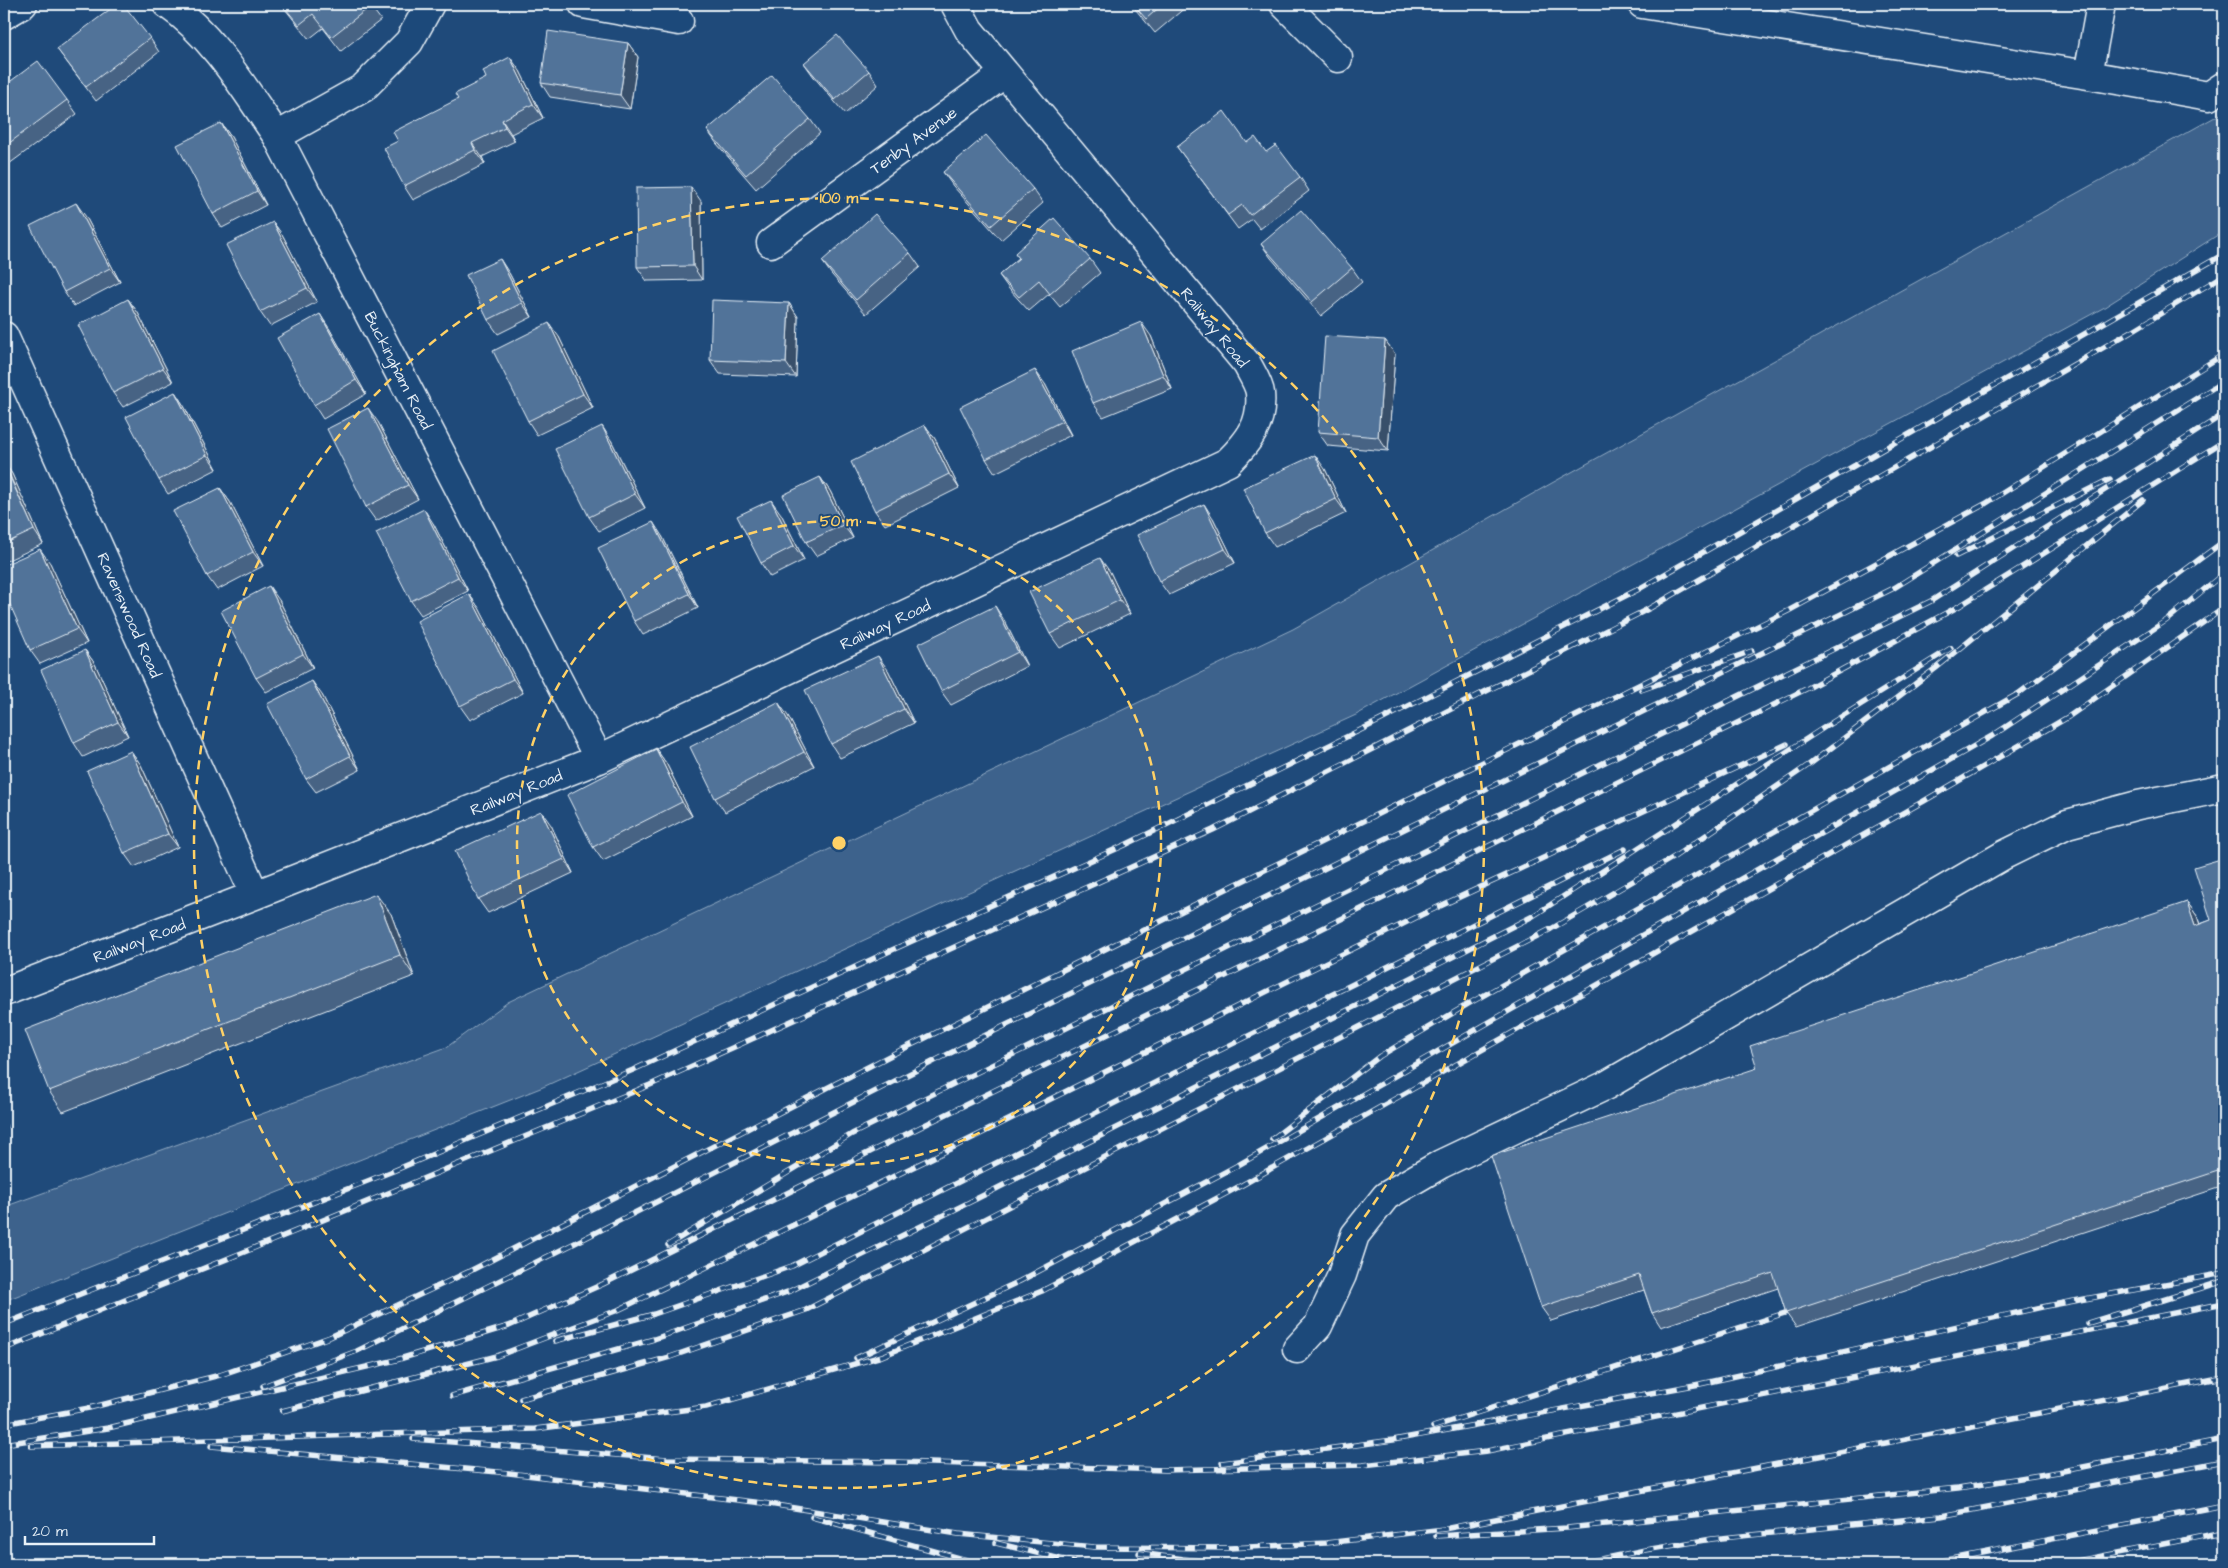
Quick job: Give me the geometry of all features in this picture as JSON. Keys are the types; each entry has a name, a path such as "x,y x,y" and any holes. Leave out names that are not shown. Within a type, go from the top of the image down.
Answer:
{"street":[{"path":"4,15 23,4"},
{"name":"Buckingham Road","path":"167,4 187,17 228,66 277,136 599,759"},
{"path":"277,136 363,88 409,42 430,4"},
{"path":"583,4 679,21"},
{"name":"Railway Road","path":"4,992 255,896 599,759 1228,462 1247,443 1258,421 1260,391 1247,364 969,30 955,4"},
{"path":"1284,4 1338,58"},
{"path":"1642,4 2209,96 2224,86"},
{"path":"2088,75 2101,4"},
{"name":"Tenby Avenue","path":"772,243 1005,73"},
{"name":"Ravenswood Road","path":"4,336 255,896"},
{"path":"1297,1349 1318,1326 1342,1275 1355,1235 1386,1196 1441,1164 1607,1085 2004,855 2059,828 2138,805 2224,788"}],"shaded area":[{"path":"2224,112 2224,231 2103,308 1356,715 543,1087 4,1301 4,1207 447,1047 508,1002 1293,629 1552,483"}],"building":[{"path":"117,4 123,4 150,38 86,87 57,49"},
{"path":"282,4 369,4 371,6 331,37 313,14 299,25"},
{"path":"1133,4 1163,4 1146,19"},
{"path":"548,31 628,43 620,95 541,83"},
{"path":"837,35 869,71 835,100 804,63"},
{"path":"510,57 533,104 502,120 505,127 472,143 475,150 404,186 384,148 398,141 393,132 458,99 455,94 486,78 483,71"},
{"path":"38,61 67,100 4,147 4,86"},
{"path":"772,75 810,119 746,175 707,130"},
{"path":"1224,111 1247,143 1255,137 1266,152 1276,145 1300,177 1250,215 1242,205 1228,215 1177,147"},
{"path":"221,123 257,191 213,214 177,145"},
{"path":"986,135 1033,189 991,226 943,172"},
{"path":"691,187 693,266 637,267 636,188"},
{"path":"76,203 110,268 64,292 30,226"},
{"path":"1301,210 1352,268 1312,302 1261,244"},
{"path":"875,214 910,253 856,300 822,261"},
{"path":"1054,218 1090,259 1050,294 1039,280 1019,297 999,275 1019,258 1015,253"},
{"path":"273,222 307,288 260,312 226,245"},
{"path":"500,259 522,303 488,320 466,275"},
{"path":"128,299 163,368 113,393 78,325"},
{"path":"712,300 789,303 786,363 710,360"},
{"path":"320,314 356,380 314,405 277,338"},
{"path":"1141,322 1163,375 1093,403 1072,351"},
{"path":"549,323 583,394 528,421 493,351"},
{"path":"1325,336 1385,340 1378,437 1318,432"},
{"path":"1035,370 1062,421 986,459 960,407"},
{"path":"175,392 207,455 159,480 126,417"},
{"path":"368,408 408,485 366,507 327,429"},
{"path":"925,425 949,474 875,511 851,462"},
{"path":"602,426 635,494 589,517 555,449"},
{"path":"1315,455 1336,499 1265,533 1243,488"},
{"path":"4,464 34,530 4,544"},
{"path":"820,477 843,525 806,542 783,495"},
{"path":"220,488 253,552 207,576 173,511"},
{"path":"771,500 794,546 761,563 737,516"},
{"path":"1204,504 1225,549 1159,581 1137,535"},
{"path":"424,509 458,577 411,601 376,533"},
{"path":"653,522 689,594 634,621 598,548"},
{"path":"40,549 77,629 30,650 4,591 4,565"},
{"path":"1100,558 1120,600 1050,634 1029,592"},
{"path":"269,586 303,654 256,678 221,611"},
{"path":"469,594 513,679 460,706 417,621"},
{"path":"995,606 1018,652 941,691 918,644"},
{"path":"85,650 118,722 74,743 41,670"},
{"path":"878,656 904,709 831,744 805,690"},
{"path":"312,681 350,756 306,779 267,704"},
{"path":"778,702 804,752 715,798 690,747"},
{"path":"656,749 682,802 593,847 567,795"},
{"path":"131,751 168,834 124,853 87,771"},
{"path":"541,811 564,859 478,899 455,851"},
{"path":"2224,858 2224,1169 1786,1313 1773,1273 1652,1313 1639,1275 1541,1307 1491,1156 1757,1068 1750,1046 2187,902 2195,926 2211,920 2194,867"},
{"path":"376,894 400,955 49,1091 25,1030"}],"railway":[{"path":"4,1324 393,1171 633,1070 1125,845 1379,721 1637,590 2224,254"},
{"path":"4,1349 650,1085 1213,830 1650,608 2132,331 2224,275"},
{"path":"4,1424 89,1408 220,1375 330,1337 468,1272 899,1051 1788,611 1985,504 2224,354"},
{"path":"263,1386 357,1351 980,1038 1894,588 2224,381"},
{"path":"668,1245 852,1134 1931,601 2224,414"},
{"path":"4,1444 108,1428 396,1360 509,1326 603,1284 1808,688 1961,605 2224,441"},
{"path":"1956,556 2110,479"},
{"path":"521,1399 670,1357 806,1310 1551,929 1674,857 1810,764 1936,668 2143,500"},
{"path":"1272,1139 1380,1056 1470,1003 2018,694 2224,541"},
{"path":"856,1358 1020,1281 1240,1164 1992,736 2167,620 2224,573"},
{"path":"31,1446 535,1429 706,1407 882,1356 1042,1291 1242,1185 1924,801 2068,717 2224,608"},
{"path":"452,1396 654,1339 790,1291 986,1194 1533,916 1828,725 1951,648"},
{"path":"1641,690 1752,651"},
{"path":"282,1411 497,1356 618,1310 950,1149 1421,915 1787,744"},
{"path":"555,1341 654,1314 792,1266 1204,1058 1625,849"},
{"path":"1222,1463 1393,1440 1700,1384 2042,1307 2224,1273"},
{"path":"2088,1323 2224,1281"},
{"path":"413,1439 667,1459 897,1462 1165,1470 1363,1465 1487,1451 2224,1303"},
{"path":"1433,1427 1791,1311"},
{"path":"211,1446 509,1473 763,1503 958,1534 1094,1547 1229,1548 1326,1543 1444,1529 2224,1377"},
{"path":"1436,1536 1567,1528 1958,1488 2058,1472 2224,1439"},
{"path":"1578,1564 1712,1539 1941,1516 2224,1461"},
{"path":"1926,1564 2224,1505"},
{"path":"812,1517 981,1564"},
{"path":"2062,1564 2224,1532"},
{"path":"996,1543 1081,1564"},
{"path":"1139,1553 1222,1564"},
{"path":"2191,1564 2224,1558"}]}
